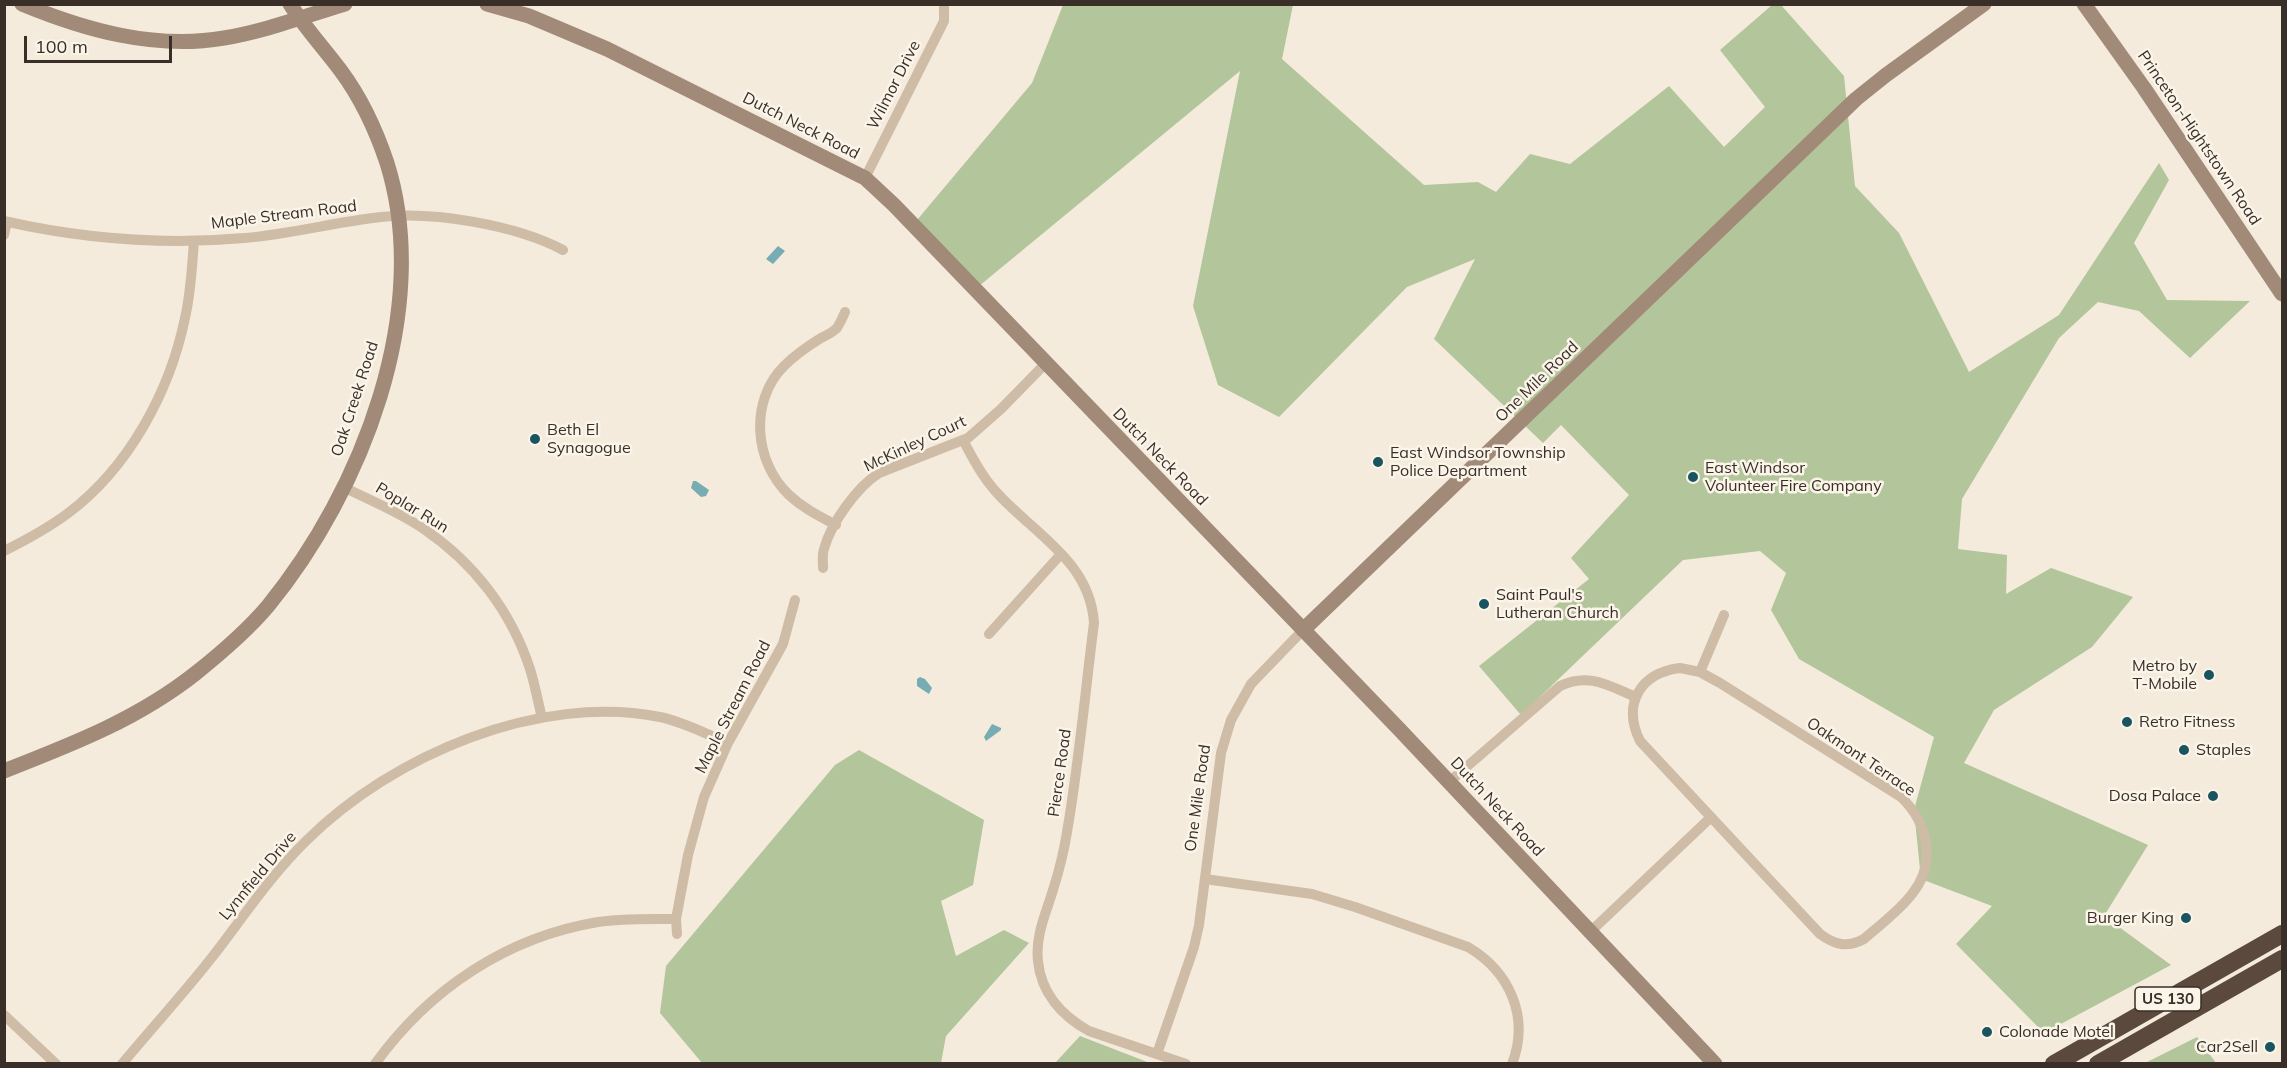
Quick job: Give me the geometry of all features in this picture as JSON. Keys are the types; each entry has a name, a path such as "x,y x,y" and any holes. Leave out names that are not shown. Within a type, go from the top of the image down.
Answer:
{"highway":[{"name":"US 130","path":"2054,1064 2283,934"},
{"name":"US 130","path":"2098,1064 2283,959"},
{"path":"2229,989 2229,974 2236,960"}],"street":[{"path":"22,4 86,28 172,41 225,38 345,4"},
{"name":"Oak Creek Road","path":"4,771 119,724 169,693 247,628 272,601 301,560 343,487 371,420 395,332 402,274 399,215 387,163 370,120 341,71 290,4"},
{"name":"Dutch Neck Road","path":"487,4 529,16 607,49 865,178 894,205 1449,782 1715,1064"},
{"name":"Wilmor Drive","path":"865,178 944,21 944,4"},
{"name":"One Mile Road","path":"1157,1054 1194,947 1199,925 1221,753 1231,720 1251,684 1303,630 1856,99 1983,6"},
{"name":"Princeton-Hightstown Road","path":"2085,7 2150,97 2283,294"},
{"name":"Maple Stream Road","path":"6,222 112,238 194,241 293,232 399,215 441,217 521,234 563,250"},
{"path":"4,235 6,222"},
{"path":"4,551 68,513 110,472 145,423 169,375 178,347 187,308 194,241"},
{"path":"836,525 804,507 780,485 765,459 760,423 766,393 774,378 800,353 831,333 845,312"},
{"name":"McKinley Court","path":"823,568 824,550 836,525 855,495 868,480 879,473 963,440 977,431 1046,363"},
{"name":"Pierce Road","path":"963,440 973,461 998,494 1076,570 1086,586 1093,609 1094,623 1067,832 1040,932 1038,961 1046,990 1065,1016 1089,1031 1186,1064"},
{"name":"Poplar Run","path":"343,487 423,528 458,556 488,587 524,651 542,718"},
{"path":"989,634 1061,554"},
{"name":"Maple Stream Road","path":"677,934 676,919 694,828 704,797 728,743 783,644 795,600"},
{"path":"1700,672 1724,615"},
{"name":"Oakmont Terrace","path":"1680,668 1700,672 1901,797 1918,818 1927,846 1924,872 1920,883 1907,900 1856,944 1838,944 1820,934 1640,741 1632,717 1636,697 1642,687 1658,674 1680,668"},
{"path":"1449,782 1560,686 1580,679 1597,681 1636,697"},
{"name":"Lynnfield Drive","path":"122,1064 212,957 264,886 286,861 325,823 360,796 422,759 478,735 542,718 580,714 639,714 681,723 728,743"},
{"path":"1590,932 1710,818"},
{"path":"1205,879 1312,894 1355,907 1474,951 1500,973 1513,996 1519,1031 1512,1064"},
{"path":"375,1064 417,1014 447,987 484,963 520,945 551,933 600,922 627,919 676,919"},
{"path":"4,1015 56,1064"}],"green space":[{"path":"1063,5 1293,5 1282,59 1424,185 1478,182 1496,192 1530,154 1570,164 1669,86 1724,147 1765,107 1720,50 1772,5 1781,5 1844,76 1855,186 1899,233 1969,372 2059,315 2159,163 2169,180 2134,243 2167,300 2250,301 2190,358 2139,311 2098,302 2059,338 1962,499 1958,549 2007,555 2006,594 2051,568 2133,597 2092,647 1994,710 1964,763 2148,845 2104,916 2171,965 2044,1033 1956,944 1992,906 1921,879 1914,810 1934,737 1799,659 1771,610 1786,573 1760,551 1683,560 1521,715 1479,666 1589,579 1571,558 1629,495 1561,425 1543,443 1434,339 1475,259 1407,287 1279,417 1218,385 1193,306 1240,71 973,291 912,226 1032,83"},
{"path":"859,750 984,820 973,885 941,901 956,956 1004,930 1029,943 946,1036 941,1063 702,1063 660,1013 666,966 835,765"},
{"path":"1080,1036 1150,1063 1055,1063"},
{"path":"2197,1037 2216,1063 2145,1063"}],"water":[{"path":"778,246 785,251 773,264 766,259"},
{"path":"693,481 709,490 706,496 701,497 691,488"},
{"path":"920,677 925,679 932,688 929,694 917,686 917,679"},
{"path":"992,724 1001,730 986,741 984,737"}],"place":[{"name":"Beth El Synagogue","path":"535,439"},
{"name":"East Windsor Township Police Department","path":"1378,462"},
{"name":"East Windsor Volunteer Fire Company","path":"1693,477"},
{"name":"Saint Paul's Lutheran Church","path":"1484,604"},
{"name":"Metro by T-Mobile","path":"2209,675"},
{"name":"Retro Fitness","path":"2127,722"},
{"name":"Staples","path":"2184,750"},
{"name":"Dosa Palace","path":"2213,796"},
{"name":"Burger King","path":"2186,918"},
{"name":"Colonade Motel","path":"1987,1032"},
{"name":"Car2Sell","path":"2270,1047"}]}
